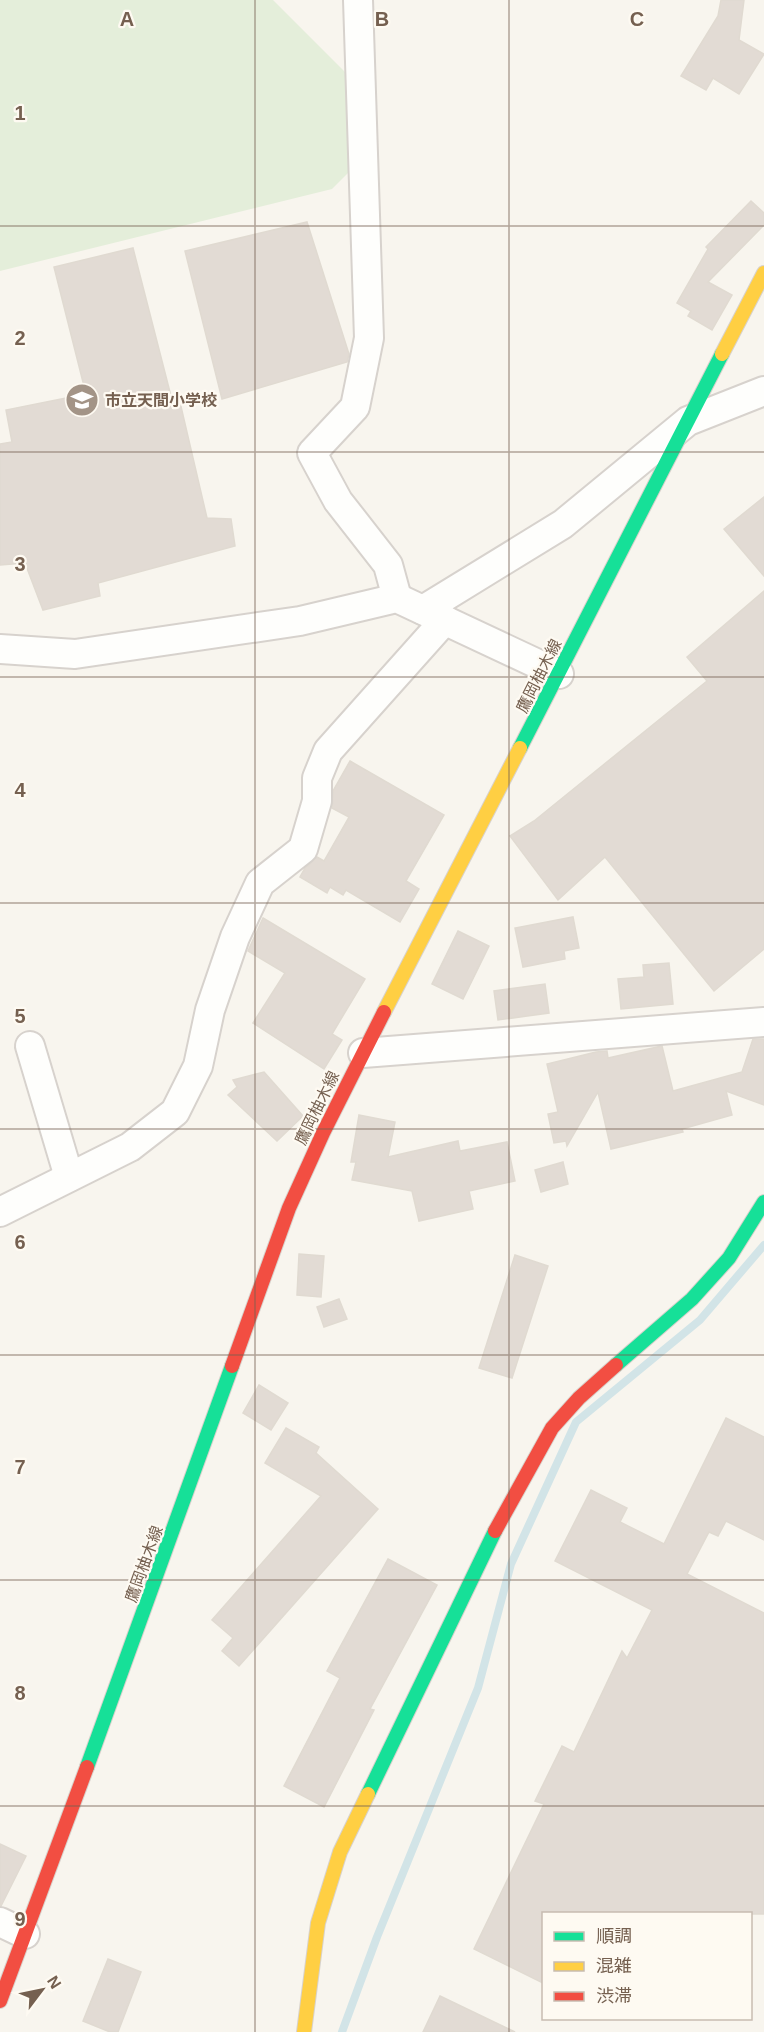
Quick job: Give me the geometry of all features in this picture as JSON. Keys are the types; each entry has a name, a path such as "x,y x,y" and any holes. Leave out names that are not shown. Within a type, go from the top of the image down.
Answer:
{"main road":[{"name":"鷹岡柚木線","path":"0,2001 12,1928 166,1552 222,1390 289,1208 363,1053 764,273"},
{"path":"304,2032 318,1923 340,1852 487,1546 552,1428 579,1398 692,1299 729,1258 764,1202"}],"street":[{"path":"358,0 369,338 355,407 312,453 338,501 388,565 397,597"},
{"path":"0,1212 130,1147 175,1112 198,1066 210,1010 235,937 260,883 303,849 316,801 317,778 328,751 434,615 563,524 688,421 764,391"},
{"path":"0,649 75,654 300,621 397,597 559,674"},
{"path":"363,1053 764,1022"},
{"path":"30,1046 69,1177"}],"green space":[{"path":"0,0 273,0 346,73 349,172 332,189 0,271"}],"building":[{"path":"721,0 744,0 739,40 764,54 739,94 713,78 706,90 681,76 718,16"},
{"path":"751,201 764,213 764,225 708,282 732,295 712,330 688,316 691,311 677,303 708,249 706,247"},
{"path":"307,222 349,354 347,362 222,399 185,251"},
{"path":"133,248 172,400 179,398 207,518 231,519 235,546 98,583 100,596 43,610 25,563 0,565 0,444 12,442 6,410 86,394 54,267"},
{"path":"764,497 764,576 724,529"},
{"path":"764,591 764,949 714,991 605,857 558,900 510,836 534,821 707,681 687,657"},
{"path":"350,761 444,815 406,881 419,889 400,922 346,890 343,895 330,887 327,893 300,877 305,868 317,857 324,861 349,817 332,808 333,791"},
{"path":"573,917 579,948 564,951 565,959 523,967 515,928"},
{"path":"263,918 365,979 332,1034 342,1040 324,1069 253,1023 285,973 248,951"},
{"path":"458,931 489,946 463,999 432,984"},
{"path":"669,963 673,1004 621,1009 618,979 644,977 643,965"},
{"path":"545,984 549,1013 498,1020 494,991"},
{"path":"753,1039 764,1039 764,1105 726,1091 732,1115 682,1129 683,1132 611,1149 598,1092 567,1146 566,1141 554,1143 548,1114 558,1112 547,1064 596,1052 607,1051 608,1058 662,1046 673,1091 742,1072"},
{"path":"264,1072 303,1116 277,1141 228,1095 237,1087 233,1080"},
{"path":"359,1115 395,1122 388,1157 458,1141 460,1151 507,1142 515,1181 469,1191 473,1209 419,1221 412,1191 352,1180 356,1162 351,1162"},
{"path":"563,1162 568,1184 541,1192 535,1170"},
{"path":"299,1254 324,1256 321,1297 297,1295"},
{"path":"515,1255 548,1266 512,1378 479,1368"},
{"path":"339,1299 347,1319 324,1327 317,1307"},
{"path":"259,1385 288,1403 271,1430 243,1413"},
{"path":"726,1418 764,1437 764,1540 726,1521 718,1536 709,1532 687,1574 764,1613 764,1914 752,1914 752,1912 542,1912 542,1983 474,1949 544,1804 535,1801 562,1746 574,1752 622,1651 627,1658 652,1610 555,1561 591,1490 627,1508 620,1522 664,1544"},
{"path":"286,1428 319,1447 316,1453 378,1509 239,1666 222,1651 233,1638 212,1620 321,1496 265,1463"},
{"path":"388,1559 437,1585 370,1709 374,1710 324,1807 284,1786 340,1678 327,1671"},
{"path":"0,1844 26,1856 1,1906 0,1906"},
{"path":"108,1959 141,1972 118,2032 110,2032 83,2021"},
{"path":"440,1996 515,2032 423,2032"}],"waterway":[{"path":"342,2032 377,1937 478,1688 511,1564 576,1422 700,1320 764,1245"}],"traffic: fast":[{"path":"520,748 722,354"},
{"path":"616,1365 692,1299 729,1258 764,1202"},
{"path":"87,1767 232,1366"},
{"path":"368,1794 495,1531"}],"traffic: slow":[{"path":"722,354 764,273"},
{"path":"384,1012 520,748"},
{"path":"304,2032 318,1923 340,1852 368,1794"}],"traffic: jam":[{"path":"232,1366 289,1208 323,1133 384,1012"},
{"path":"495,1531 552,1428 579,1398 616,1365"},
{"path":"0,2001 87,1767"}],"place":[{"name":"市立天間小学校","path":"82,400"}]}
